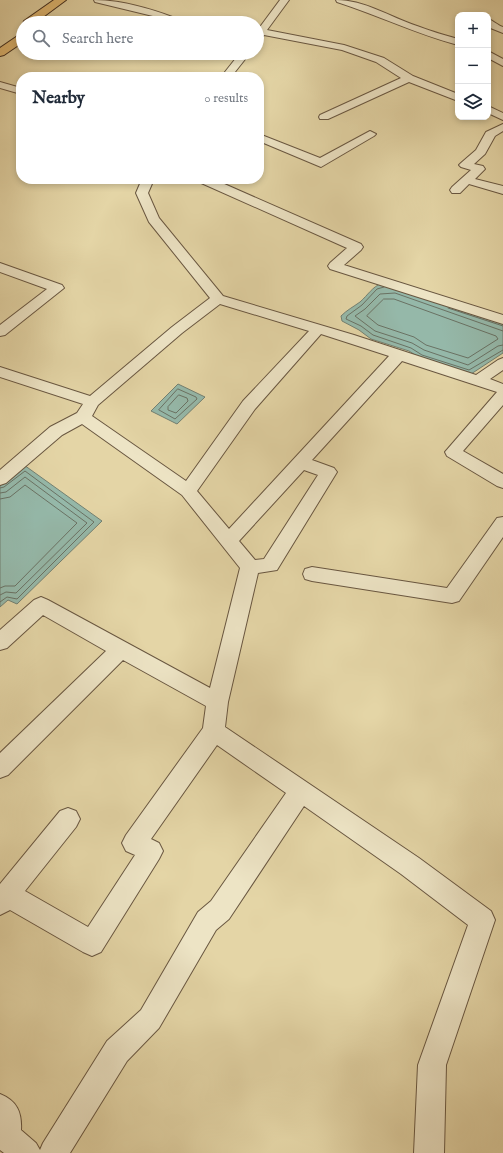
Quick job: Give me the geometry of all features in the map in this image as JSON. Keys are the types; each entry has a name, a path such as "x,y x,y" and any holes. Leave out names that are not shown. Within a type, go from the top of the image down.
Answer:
{"highway":[{"path":"41,16 66,2"},
{"path":"51,16 66,2"},
{"path":"0,42 16,31"},
{"path":"0,54 16,42"}],"street":[{"path":"98,0 162,16"},
{"path":"264,28 285,0"},
{"path":"340,0 371,10 413,28 455,41"},
{"path":"491,20 493,27 503,30"},
{"path":"264,34 344,48 380,60 409,78 455,97"},
{"path":"491,56 503,63"},
{"path":"230,72 239,60"},
{"path":"324,117 409,78"},
{"path":"0,84 16,89"},
{"path":"491,110 503,116"},
{"path":"456,190 479,169 465,165 481,152 490,134 503,127"},
{"path":"264,139 321,163 370,134"},
{"path":"468,180 503,190"},
{"path":"141,184 153,219 218,299 318,329 503,389"},
{"path":"213,184 356,247 335,266 503,320"},
{"path":"0,267 57,288 0,332"},
{"path":"0,479 56,431 87,409 177,330 218,299"},
{"path":"188,491 249,405 318,329"},
{"path":"228,541 399,355"},
{"path":"479,380 503,363"},
{"path":"0,372 87,409 188,491 250,567"},
{"path":"503,395 453,452 503,482"},
{"path":"250,567 270,565 328,472 300,462"},
{"path":"312,574 452,596 503,523"},
{"path":"68,819 3,898 92,943 151,851 134,844 214,731 217,702 250,567"},
{"path":"0,642 41,605 217,702"},
{"path":"0,768 121,649"},
{"path":"214,731 410,866 482,920 432,1066 429,1153"},
{"path":"53,1153 117,1051 150,1018 207,921 220,910 301,791"},
{"path":"0,1108 7,1118 6,1136 26,1153"}],"water":[{"path":"382,283 503,323 503,353 471,374 420,358 409,351 371,339 359,330 342,321 341,316 360,302 370,291"},
{"path":"178,384 205,397 177,424 151,411"},
{"path":"24,465 102,521 17,604 8,600 0,607 0,486"}]}
